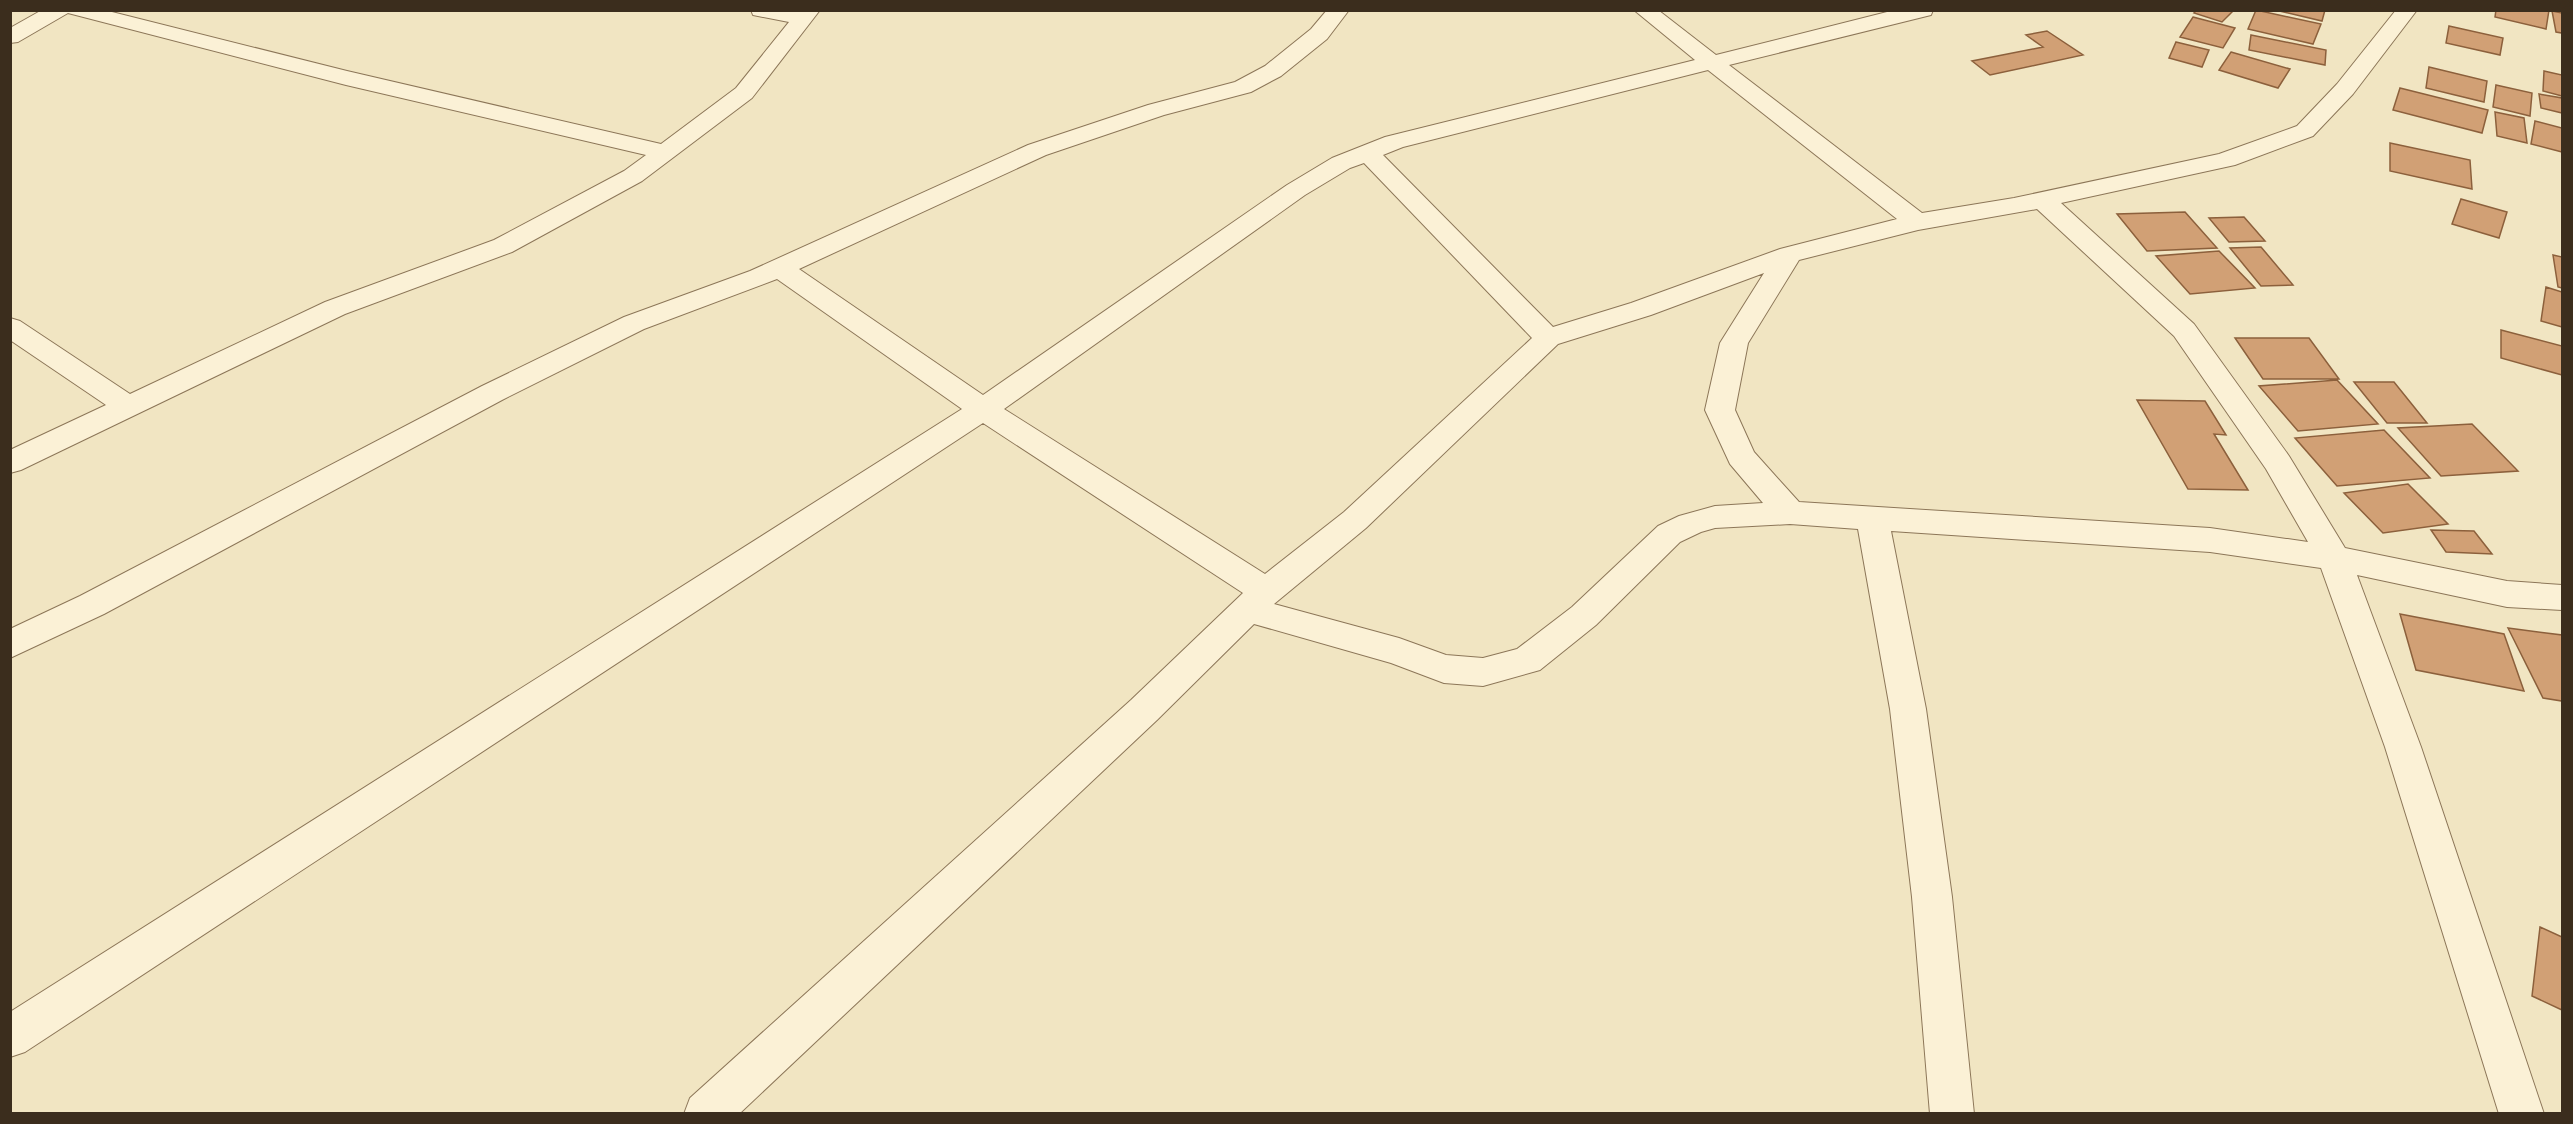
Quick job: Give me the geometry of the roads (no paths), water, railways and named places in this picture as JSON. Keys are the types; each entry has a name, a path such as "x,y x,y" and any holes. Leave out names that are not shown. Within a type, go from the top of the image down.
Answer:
{"street":[{"path":"10,37 59,10"},
{"path":"76,10 346,78 665,152"},
{"path":"761,10 807,15"},
{"path":"10,645 103,599 492,393 634,323 780,268 1037,150 1156,110 1243,87 1273,71 1319,34 1340,10"},
{"path":"1644,10 1917,222"},
{"path":"10,1037 983,409 1296,190 1341,163 1394,142 1923,10"},
{"path":"706,1113 1144,710 1256,600 1355,520 1548,338 1641,309 1789,255 1917,222 2042,200 2226,160 2305,131 2344,89 2407,10"},
{"path":"10,463 335,308 503,246 633,176 744,93 807,15"},
{"path":"1368,153 1548,338"},
{"path":"2042,200 2184,330 2278,463 2334,558 2403,747 2522,1113"},
{"path":"1789,255 1734,343 1720,410 1741,457 1790,513"},
{"path":"780,268 1256,600 1444,669 1483,672 1528,660 1584,616 1670,534 1690,524 1714,517 1790,513 2210,540 2334,558 2507,594 2562,597"},
{"path":"10,327 127,406"},
{"path":"1872,518 1908,709 1932,897 1953,1113"}]}
